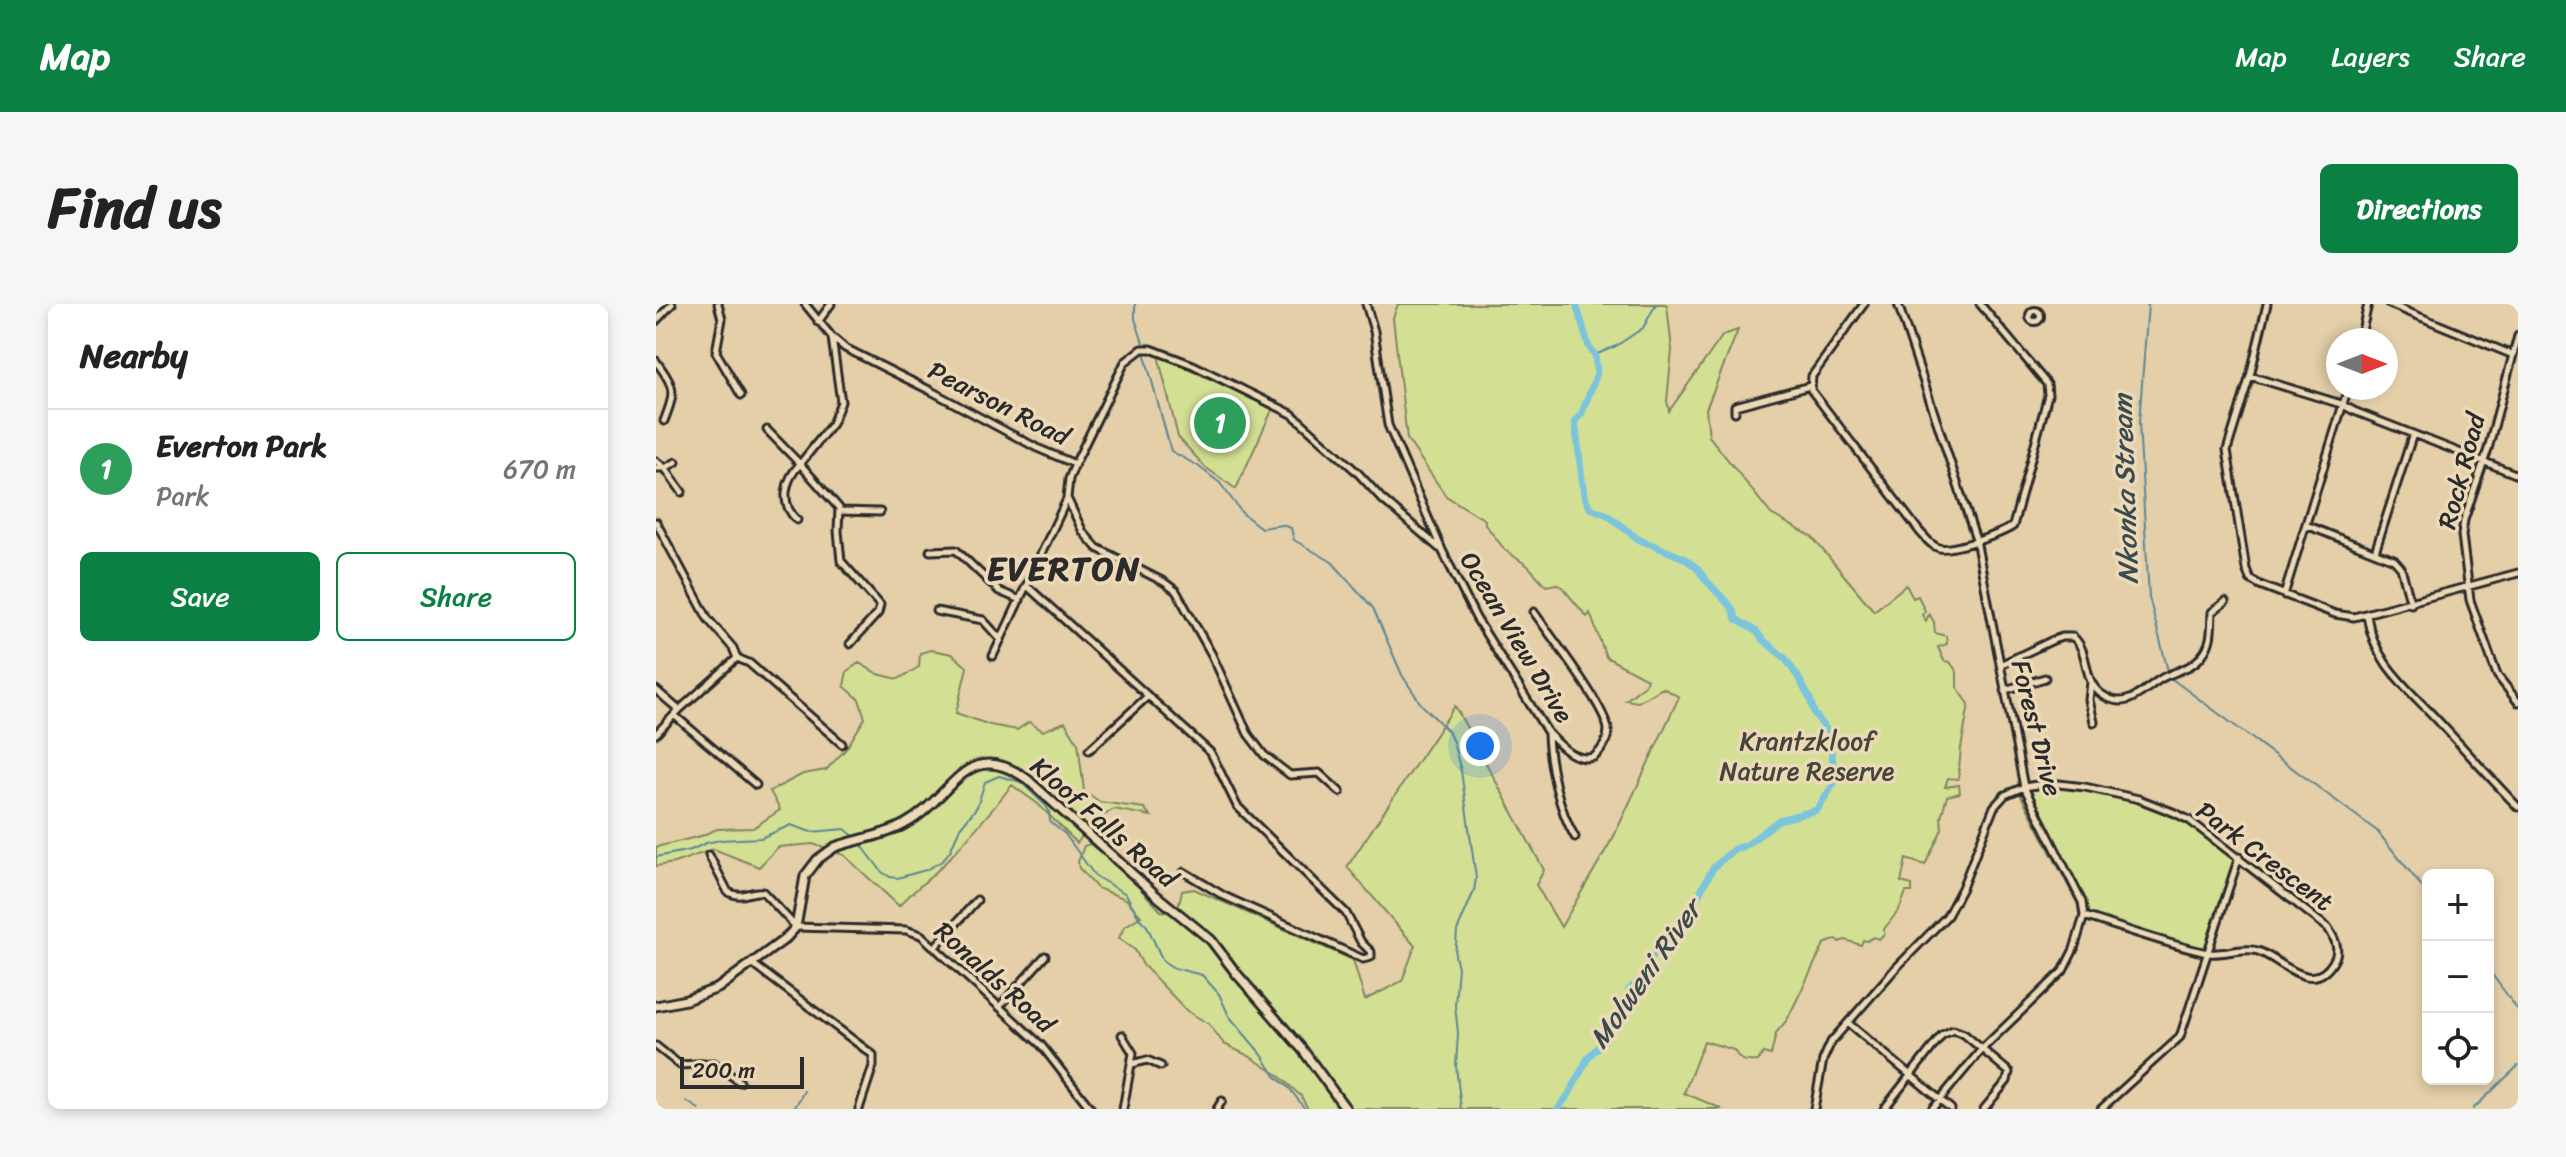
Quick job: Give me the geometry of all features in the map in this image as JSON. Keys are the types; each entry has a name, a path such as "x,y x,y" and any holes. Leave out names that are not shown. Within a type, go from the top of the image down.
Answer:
{"main road":[{"name":"Kloof Falls Road","path":"796,927 801,888 810,868 830,850 907,823 974,765 992,763 1016,771 1211,940 1302,1049 1346,1109"},
{"path":"656,1006 708,993 753,964 796,927"}],"street":[{"path":"656,321 672,304"},
{"path":"718,304 722,319 716,352 741,395"},
{"name":"Pearson Road","path":"805,304 818,322 845,348 1037,448 1075,464 1069,479 1067,498 993,656"},
{"path":"818,322 831,304"},
{"name":"Ocean View Drive","path":"1366,304 1374,331 1388,425 1442,550 1476,618 1548,733 1572,754 1585,759 1598,754 1608,732 1601,712 1534,612"},
{"path":"1864,304 1812,376 1810,386 1814,397 1928,541 1937,548 1947,549 2009,530 2016,520 2049,390 1980,304"},
{"name":"Forest Drive","path":"1898,304 1976,540 2024,787 2082,902 2084,916"},
{"path":"2267,304 2250,376 2227,450 2248,575 2255,583 2341,616 2367,615 2518,573"},
{"path":"2363,328 2368,304"},
{"path":"2389,304 2513,355"},
{"name":"Rock Road","path":"2518,336 2462,528 2467,588 2497,675 2518,702"},
{"path":"797,520 788,508 786,493 789,478 832,424 841,402 832,337"},
{"path":"1075,464 1125,362 1142,349 1151,349 1193,365 1292,414 1357,472 1382,499 1442,550"},
{"path":"656,361 672,385 674,396 664,421"},
{"path":"2250,376 2344,405 2518,475"},
{"path":"1735,412 1734,407 1810,386"},
{"path":"2284,595 2345,400"},
{"path":"767,430 840,511 880,512"},
{"path":"2375,552 2413,434"},
{"path":"656,461 682,492"},
{"path":"656,468 665,468 676,462"},
{"path":"1067,498 1077,522 1092,544 1176,591 1212,655 1248,734 1264,755 1285,773 1296,776 1319,773 1340,792"},
{"path":"840,511 841,561 880,605 878,613 850,644"},
{"path":"656,522 708,619 733,648 737,658 749,663 842,744"},
{"path":"2306,525 2399,564 2411,604"},
{"path":"930,551 956,550 999,591 1020,600"},
{"path":"1027,586 1211,753 1237,806 1346,913 1361,942 1371,952 1371,957 1363,959 1224,896 1184,872"},
{"path":"2000,665 2053,640 2073,637 2081,647 2091,681 2103,696 2127,700 2141,695 2166,676 2183,670 2203,654 2211,637 2212,612 2225,602"},
{"path":"936,611 983,620 1001,640"},
{"path":"2367,615 2375,646 2396,679 2518,807"},
{"path":"656,734 737,658"},
{"path":"2005,690 2045,678"},
{"path":"2091,681 2089,700 2094,722"},
{"path":"656,690 756,785"},
{"path":"1089,750 1148,696"},
{"path":"1548,733 1564,815 1575,837"},
{"name":"Park Crescent","path":"2024,787 2062,784 2139,799 2189,820 2328,928 2335,940 2336,957 2321,974 2298,975 2257,951 2207,953 2084,916"},
{"path":"1814,1109 1823,1060 1831,1042 1947,916 1962,888 1998,800 2024,787"},
{"path":"709,855 728,892 743,896 763,892 796,927"},
{"path":"2101,1109 2180,1037 2239,857"},
{"path":"935,947 977,900"},
{"path":"1932,1109 1981,1050 2063,971 2074,949 2084,916"},
{"name":"Ronalds Road","path":"796,927 914,931 1041,1045 1091,1109"},
{"path":"1000,1006 1045,956"},
{"path":"753,964 873,1055 873,1066 859,1109"},
{"path":"1848,1023 1951,1109"},
{"path":"1884,1109 1948,1031 1953,1030 1964,1034 2005,1067 2009,1076 1984,1109"},
{"path":"1122,1035 1132,1049 1123,1109"},
{"path":"656,1046 680,1065 714,1063 740,1082"},
{"path":"1131,1064 1147,1060 1161,1066"},
{"path":"1217,1109 1222,1101"}],"green space":[{"name":"Krantzkloof Nature Reserve","path":"1398,304 1665,304 1672,350 1667,401 1669,411 1723,335 1738,330 1706,409 1709,436 1771,514 1812,537 1874,611 1906,585 1913,598 1918,596 1926,621 1929,614 1934,622 1935,633 1946,636 1947,644 1938,647 1944,661 1950,662 1957,672 1957,687 1969,704 1958,779 1948,778 1945,787 1959,785 1960,793 1947,796 1941,817 1942,829 1925,865 1906,859 1901,882 1912,885 1912,892 1906,892 1884,934 1879,939 1863,940 1861,945 1845,940 1839,942 1837,939 1824,944 1787,1020 1776,1033 1771,1055 1763,1053 1758,1061 1747,1061 1734,1050 1704,1041 1684,1093 1722,1109 1308,1109 1301,1096 1278,1075 1224,1044 1209,1024 1187,1011 1143,965 1135,950 1119,938 1124,927 1141,916 1126,899 1097,888 1079,868 1084,846 1090,844 1121,868 1161,911 1172,913 1178,907 1182,891 1194,889 1353,960 1365,1000 1402,981 1415,946 1347,867 1455,706 1544,870 1536,885 1561,927 1614,836 1679,697 1663,688 1638,702 1626,700 1645,685 1647,679 1606,657 1590,613 1587,617 1562,587 1556,584 1546,586 1528,566 1505,550 1485,520 1446,496 1407,439 1393,318"},
{"path":"1158,355 1273,408 1236,489 1205,467 1178,437"},
{"path":"931,650 952,654 967,667 956,713 990,725 1017,730 1029,722 1043,731 1065,722 1078,743 1084,791 1100,802 1144,808 1151,816 1114,809 1092,823 1077,843 1038,804 1012,785 936,872 899,906 844,855 813,844 778,847 759,867 714,849 656,866 656,847 717,829 753,828 780,810 770,791 803,774 826,770 846,749 865,718 859,699 844,686 847,671 859,663 878,674 898,679 919,667 920,653"},
{"path":"2056,783 2135,798 2170,812 2238,856 2207,951 2084,916 2018,790"}],"waterway":[{"path":"1135,304 1135,319 1143,343"},
{"name":"Molweni River","path":"1558,1109 1589,1056 1605,1040 1628,999 1629,990 1646,973 1649,960 1673,941 1689,920 1690,911 1713,868 1734,849 1745,846 1779,820 1817,810 1836,780 1828,732 1814,713 1810,699 1785,658 1757,632 1736,619 1732,608 1697,568 1684,558 1638,539 1606,514 1590,508 1584,495 1575,421 1582,413 1597,373 1595,355 1589,347 1576,304"},
{"path":"1595,355 1616,346 1643,328 1656,304"},
{"name":"Nkonka Stream","path":"2148,304 2139,423 2149,597 2168,671"},
{"path":"1144,352 1171,451 1220,483 1242,513 1261,528 1282,525 1291,528 1294,540 1332,562 1373,608 1402,675 1421,704 1448,731 1453,742 1461,771 1476,878 1474,891 1457,931 1455,956 1458,967 1456,1066 1461,1109"},
{"path":"2493,461 2518,471"},
{"name":"Nkonka Stream","path":"2172,679 2377,831 2422,887"},
{"path":"860,843 882,872 890,877 926,870 942,861 950,851 960,828 977,807 985,782 999,776 1021,782 1046,806 1050,822 1065,834 1095,876 1126,894 1147,926 1163,961 1174,968 1202,975 1219,994 1229,1016 1305,1109"},
{"path":"656,857 720,840 761,838 791,825 811,832 845,829 856,838"},
{"name":"Nkonka Stream","path":"2494,977 2518,1010"},
{"name":"Nkonka Stream","path":"2473,1109 2518,1066"},
{"path":"794,1109 804,1091"},
{"path":"686,1101 699,1109"}],"place":[{"name":"Everton Park","path":"1220,423"}],"district":[{"name":"EVERTON","path":"1064,569"}]}
